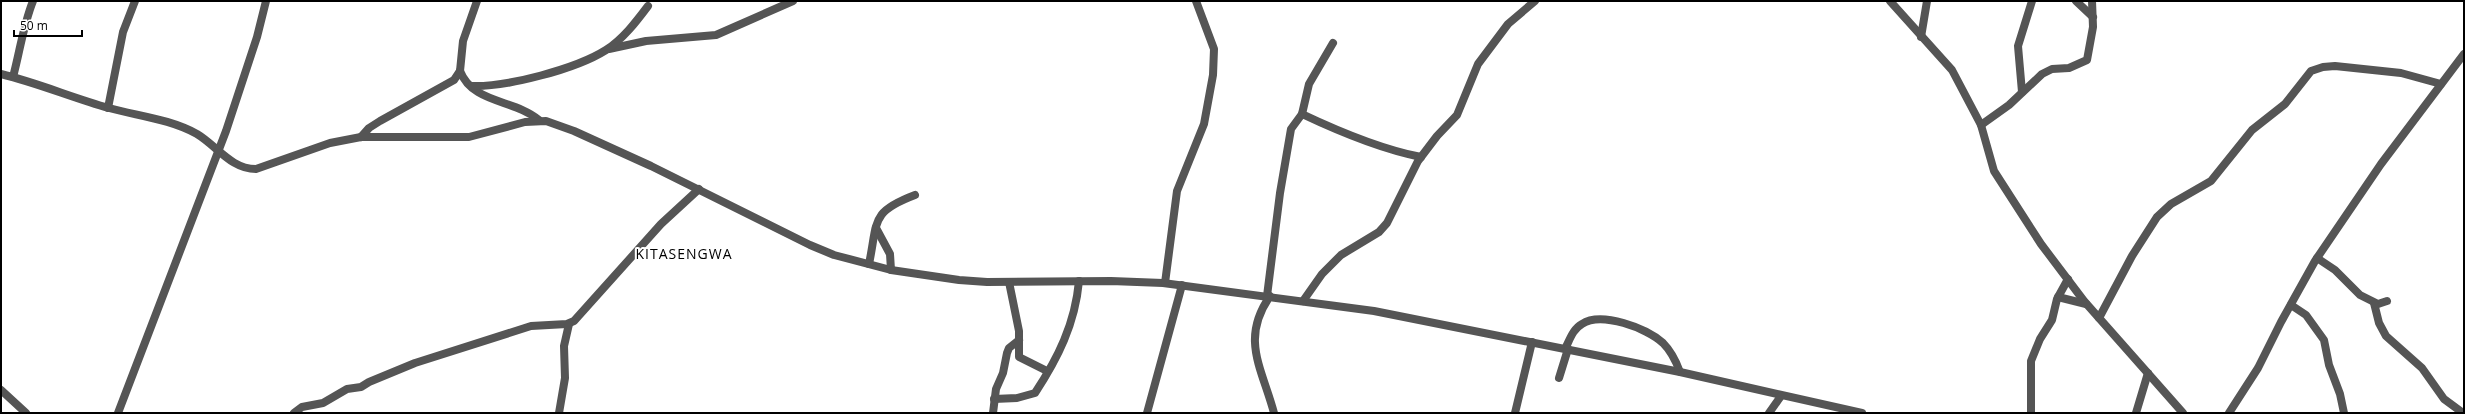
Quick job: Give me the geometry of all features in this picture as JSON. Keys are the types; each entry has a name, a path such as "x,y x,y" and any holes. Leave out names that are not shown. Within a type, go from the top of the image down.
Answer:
{"street":[{"path":"13,77 21,46 24,22 33,1"},
{"path":"108,108 123,32 135,1"},
{"path":"118,413 238,97 266,1"},
{"path":"361,138 369,128 380,121 454,80 460,71 463,40 477,1"},
{"path":"472,86 492,86 544,74 584,61 607,50 646,41 716,34 793,1"},
{"path":"1165,283 1177,191 1204,124 1213,75 1214,49 1196,1"},
{"path":"1303,301 1322,274 1341,255 1379,232 1387,223 1421,157 1437,136 1453,121 1478,64 1508,24 1535,1"},
{"path":"1890,1 1952,70 1981,125 1994,171 2029,226 2087,305 2183,413"},
{"path":"1921,37 1928,1"},
{"path":"2022,92 2018,46 2032,1"},
{"path":"2076,1 2093,17"},
{"path":"1981,125 1998,113 2042,74 2052,69 2069,68 2087,60 2092,41 2092,1"},
{"path":"607,50 630,28 648,6"},
{"path":"1274,413 1256,351 1254,336 1256,320 1268,296 1283,170 1291,129 1302,114 1307,89 1333,43"},
{"path":"2229,413 2258,368 2318,258 2381,164 2464,54"},
{"path":"2099,318 2132,256 2157,217 2171,204 2211,181 2252,130 2285,104 2311,71 2323,67 2335,66 2417,76 2441,84"},
{"path":"460,71 463,78 489,99 527,111 539,120 574,131 699,189 810,245 834,255 891,270 959,280 1009,282 1079,281 1165,283 1374,311 1680,372 1781,396 1862,413"},
{"path":"1,74 108,108 184,128 203,138 238,167 256,169 330,143 361,138 469,137 539,120"},
{"path":"1302,114 1356,138 1395,151 1421,157"},
{"path":"294,413 302,408 323,403 347,389 361,387 402,368 478,342 535,325 569,324 574,322 661,224 699,189"},
{"path":"868,264 878,218 885,209 915,195"},
{"path":"876,228 890,254 891,270"},
{"path":"2318,258 2335,270 2359,294 2374,303 2387,301"},
{"path":"2031,413 2031,361 2040,339 2052,320 2058,297 2068,279"},
{"path":"994,399 1028,397 1035,393 1048,371 1074,319 1079,281"},
{"path":"1009,282 1019,340 1019,357 1048,371"},
{"path":"1147,413 1182,285"},
{"path":"2058,297 2087,305"},
{"path":"2374,303 2379,323 2386,336 2422,368 2444,399 2462,413"},
{"path":"2291,305 2306,315 2324,340 2329,365 2340,394 2344,413"},
{"path":"1559,378 1567,349 1575,329 1583,323 1600,318 1609,319 1656,338 1674,357 1680,372"},
{"path":"559,413 565,378 564,346 569,324"},
{"path":"993,413 994,399 1009,348 1019,340"},
{"path":"1515,413 1532,342"},
{"path":"2136,413 2148,373"},
{"path":"1,390 26,413"},
{"path":"1769,413 1781,396"}],"district":[{"name":"KITASENGWA","path":"684,253"}]}
